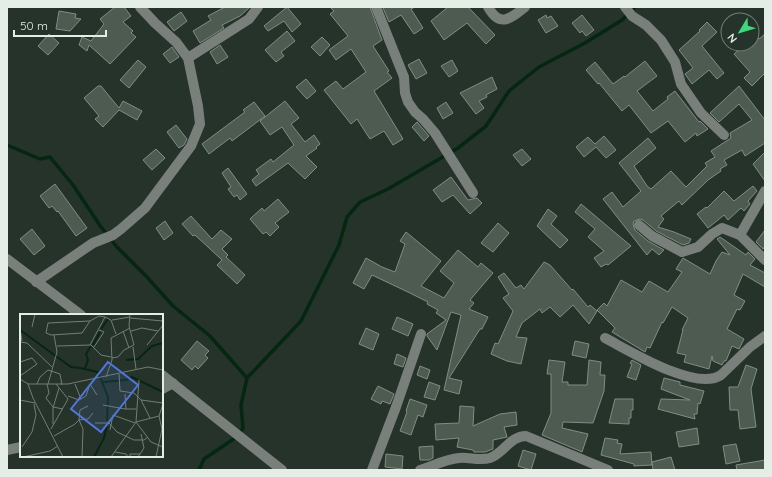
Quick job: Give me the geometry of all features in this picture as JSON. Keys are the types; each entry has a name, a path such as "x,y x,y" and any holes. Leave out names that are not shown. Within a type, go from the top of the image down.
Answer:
{"street":[{"path":"36,282 93,243 121,230 145,208 191,146 198,130 200,124 198,106 188,58 176,42 140,7"},
{"path":"188,58 250,19 258,7"},
{"path":"376,7 404,77 405,93 408,102 447,149 452,160 473,193"},
{"path":"488,7 497,18 504,21 512,18 525,7"},
{"path":"628,11 646,25 661,40 675,62 681,84 701,113 724,135"},
{"path":"740,234 765,191"},
{"path":"639,226 652,236 682,252 698,247 712,234 722,228 740,234 765,260"},
{"path":"7,259 80,314"},
{"path":"372,470 396,407 421,334"},
{"path":"605,338 662,368 676,373 710,380 716,379 722,375 765,336"},
{"path":"163,376 282,470"},
{"path":"163,388 174,383"},
{"path":"420,470 453,458 490,458 520,436 526,436 583,465 608,470"},
{"path":"7,450 20,447"}],"building":[{"path":"115,7 124,7 131,16 123,22 133,31 131,33 136,37 110,64 89,45 87,51 79,45 82,37 91,41 104,24 100,19"},
{"path":"225,7 250,7 240,16 222,25 224,28 200,43 193,31 211,20 208,16"},
{"path":"287,7 301,24 292,32 284,21 268,31 264,26"},
{"path":"330,7 370,7 382,40 373,46 389,71 387,72 392,78 374,91 403,139 393,145 384,131 370,139 357,119 351,124 324,90 336,81 343,89 366,72 351,49 336,60 329,50 348,36 330,14 334,11"},
{"path":"415,7 411,9 423,28 414,34 401,15 389,22 383,8"},
{"path":"448,7 468,7 495,35 486,44 467,23 444,40 431,21"},
{"path":"59,11 76,14 75,18 81,19 70,31 56,29"},
{"path":"181,12 187,21 174,31 167,22"},
{"path":"546,15 547,18 551,16 558,26 546,33 538,20"},
{"path":"582,15 594,30 586,36 582,31 580,33 572,23"},
{"path":"707,22 717,32 702,46 724,73 717,79 709,70 692,84 685,74 693,68 679,50 700,31 699,30"},
{"path":"287,31 295,41 281,52 284,56 276,62 265,50"},
{"path":"49,34 59,43 48,55 38,46"},
{"path":"765,34 765,73 752,86 744,78 750,72 734,54 736,52 760,52 760,38"},
{"path":"322,37 330,45 320,56 311,47"},
{"path":"220,45 228,57 217,64 210,52"},
{"path":"172,47 179,57 170,63 163,54"},
{"path":"419,59 427,73 416,79 408,65"},
{"path":"138,60 146,67 129,88 120,80"},
{"path":"452,60 458,71 449,77 441,66"},
{"path":"645,61 657,76 637,91 653,111 668,99 667,97 675,91 699,122 700,121 708,129 697,136 696,133 685,142 668,121 651,133 629,105 622,111 586,70 595,62 613,84 624,76 625,77"},
{"path":"492,77 497,89 479,101 484,108 476,114 460,93"},
{"path":"306,79 316,91 307,99 296,87"},
{"path":"98,86 101,86 119,108 123,101 142,111 137,120 119,110 103,127 95,119 99,116 84,98"},
{"path":"739,86 765,120 765,143 745,156 742,150 724,160 727,165 720,169 721,171 708,180 682,205 679,201 661,216 664,219 658,227 691,239 689,243 683,245 656,231 643,220 640,219 634,221 633,224 635,230 648,241 664,250 659,255 652,249 647,255 603,199 612,192 623,207 641,191 619,163 648,138 656,148 634,166 647,186 651,189 671,171 686,187 707,166 705,163 715,157 711,151 731,138 730,133 752,120 739,104 719,122 710,113"},
{"path":"285,101 299,118 291,124 305,142 314,135 320,144 306,156 317,167 305,179 288,163 256,186 252,180 259,174 256,170 271,159 273,162 294,145 282,127 270,135 260,121"},
{"path":"254,102 265,116 232,141 230,138 209,154 202,144 245,112 243,110"},
{"path":"446,102 453,113 443,119 437,108"},
{"path":"417,122 429,136 424,141 412,127"},
{"path":"176,125 187,139 184,145 179,148 167,132"},
{"path":"604,136 616,150 606,158 596,147 584,157 576,147 588,137 595,144"},
{"path":"156,149 165,158 152,170 143,160"},
{"path":"522,149 531,159 522,166 513,155"},
{"path":"765,152 765,181 753,164"},
{"path":"228,168 247,194 240,200 237,195 234,197 228,189 231,187 222,173"},
{"path":"451,177 468,200 477,198 482,203 470,214 453,195 442,202 433,190"},
{"path":"55,184 87,228 76,236 58,211 57,212 52,206 49,208 40,196"},
{"path":"753,186 757,191 748,201 750,204 744,211 741,208 728,220 724,215 708,228 697,214 706,207 707,208 724,191 734,201"},
{"path":"278,199 289,212 275,223 279,227 270,236 266,232 263,234 250,219 262,208 264,211"},
{"path":"581,204 631,246 608,265 606,264 601,267 594,258 604,251 588,237 595,229 575,212"},
{"path":"548,209 557,216 551,224 568,240 560,248 537,226"},
{"path":"191,216 212,239 221,230 232,239 222,249 228,255 226,257 245,275 237,284 217,265 222,260 195,235 193,236 182,224"},
{"path":"165,221 173,233 164,240 156,228"},
{"path":"498,223 509,233 493,252 481,243"},
{"path":"32,229 45,246 34,255 20,239"},
{"path":"765,230 765,246 763,249 756,242"},
{"path":"406,232 441,261 421,286 444,298 454,283 440,271 458,250 478,267 481,263 493,273 470,300 474,303 469,309 488,317 482,329 480,329 449,378 462,381 459,394 444,390 461,315 451,312 437,350 427,334 446,320 436,313 438,310 427,304 428,302 372,275 364,289 353,283 366,258 395,272 405,244 400,241"},
{"path":"720,237 746,255 748,252 755,259 750,265 765,273 765,287 743,274 734,295 745,301 740,310 737,309 727,329 744,339 739,349 732,346 726,361 724,361 722,365 713,361 712,356 709,369 684,362 686,355 677,353 682,330 688,318 672,307 663,323 662,322 650,348 647,347 645,352 612,332 615,328 597,310 604,303 607,306 621,280 642,292 649,281 668,292 682,272 676,269 683,258 710,274 722,252 730,255 717,239"},
{"path":"544,262 550,265 588,307 590,305 597,311 589,324 573,305 560,317 550,307 542,313 540,309 522,323 516,337 527,338 521,364 507,361 491,354 495,343 498,344 513,311 503,298 509,294 498,277 504,273 516,288 521,285 524,289"},
{"path":"397,317 413,324 408,336 392,329"},
{"path":"366,328 379,334 373,350 359,344"},
{"path":"197,341 209,351 205,355 208,358 198,369 195,366 192,370 181,360"},
{"path":"575,341 589,344 586,358 572,355"},
{"path":"397,354 406,358 403,367 394,364"},
{"path":"549,360 565,362 562,382 568,382 568,385 587,385 589,360 601,362 600,375 605,375 604,391 593,423 563,422 562,428 588,434 582,452 542,435 551,413 551,374 547,374"},
{"path":"632,360 641,365 636,380 627,377"},
{"path":"746,365 757,369 751,389 756,427 740,429 738,410 730,410 729,387 738,387"},
{"path":"420,366 430,370 427,379 417,375"},
{"path":"664,378 680,382 680,385 704,391 700,404 698,403 697,414 694,414 695,419 658,409 661,399 690,400 661,389"},
{"path":"429,382 440,386 435,400 424,397"},
{"path":"378,386 394,394 390,404 382,401 381,404 371,399"},
{"path":"410,399 427,405 423,417 418,415 411,435 400,431"},
{"path":"615,399 633,399 633,410 631,410 629,424 609,423"},
{"path":"460,406 474,407 473,426 500,414 516,412 517,425 504,427 507,437 493,440 493,449 485,452 474,452 473,450 457,447 459,438 436,440 435,424 459,423"},
{"path":"697,428 699,444 679,447 676,432"},
{"path":"605,438 618,440 617,443 622,444 620,454 651,452 652,465 634,466 634,464 601,455"},
{"path":"736,444 740,461 726,464 723,446"},
{"path":"433,446 433,458 429,460 420,460 419,447"},
{"path":"523,450 536,454 531,470 518,466"},
{"path":"386,454 403,456 402,469 385,467"},
{"path":"671,457 675,470 653,470 652,462"},
{"path":"765,460 765,470 737,470 736,465"}],"waterway":[{"path":"199,470 204,459 238,436 243,428 241,405 247,378 301,321 339,245 347,217 360,202 388,189 458,148 486,126 509,91 539,67 585,43 622,20 635,7"},
{"path":"7,145 40,159 50,157 73,185 101,227 116,246 173,306 210,336 247,378"}]}
